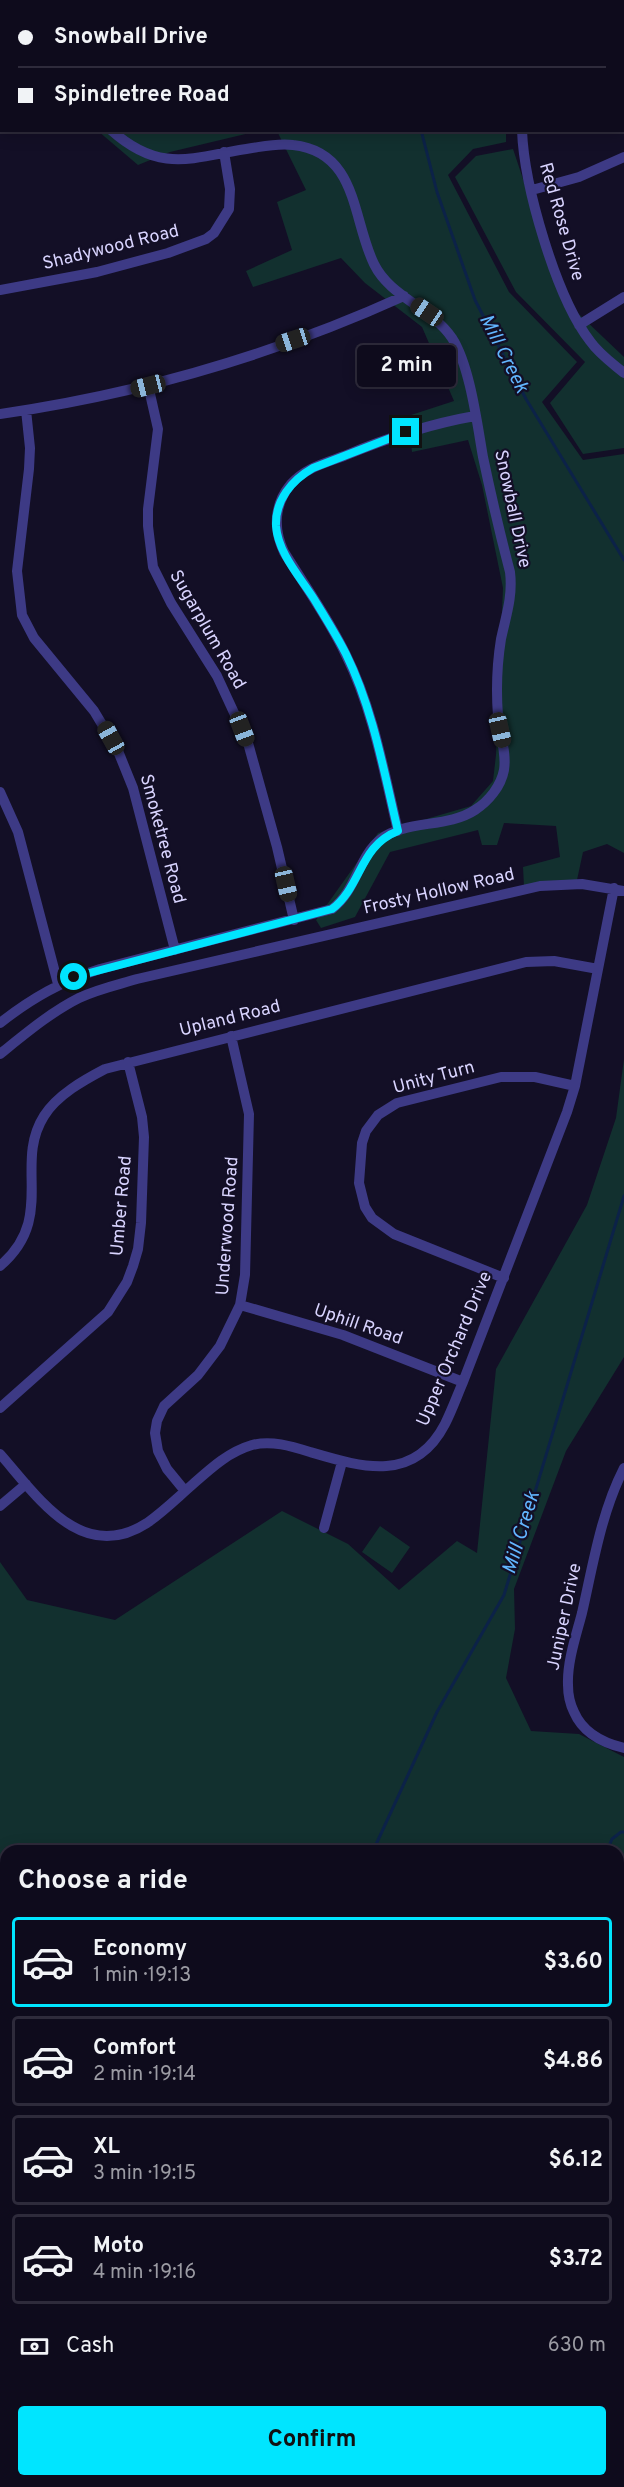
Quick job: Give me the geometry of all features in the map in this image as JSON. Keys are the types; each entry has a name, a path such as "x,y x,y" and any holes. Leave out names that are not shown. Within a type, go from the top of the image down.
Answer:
{"street":[{"name":"Snowball Drive","path":"0,1023 38,995 58,984 100,969 332,909 342,901 374,846 386,836 398,831 445,821 473,811 492,795 504,771 504,748 498,718 497,672 512,588 476,416 464,368 452,339 436,319 390,285 375,266 352,192 346,180 330,160 305,147 295,145 275,145 180,159 150,156 136,150 114,132"},
{"name":"Red Rose Drive","path":"522,132 532,190 544,239 562,289 579,325 597,350 624,373"},
{"name":"Shadywood Road","path":"0,290 97,272 168,253 206,239 214,233 229,209 230,189 224,152"},
{"path":"532,190 579,177 624,157"},
{"path":"0,414 148,386 316,333 404,296"},
{"path":"579,325 624,297"},
{"name":"Sugarplum Road","path":"148,386 158,429 147,526 153,567 171,603 217,676 244,734 256,767 294,920"},
{"name":"Smoketree Road","path":"26,410 30,448 29,469 16,571 22,615 27,628 43,650 94,711 125,766 133,788 175,950"},
{"path":"398,831 366,705 357,680 346,654 284,552 277,534 277,515 280,502 292,483 313,468 411,430 476,416"},
{"path":"0,792 18,832 58,984"},
{"name":"Frosty Hollow Road","path":"0,1054 65,1006 99,990 520,890 561,884 619,890"},
{"name":"Upper Orchard Drive","path":"0,1454 51,1512 68,1525 89,1534 105,1536 125,1533 146,1523 229,1455 253,1445 282,1444 369,1468 385,1467 420,1454 436,1438 445,1424 463,1382 575,1086 598,969 619,890"},
{"name":"Upland Road","path":"0,1266 14,1253 27,1231 32,1194 34,1140 42,1119 55,1103 90,1077 105,1069 526,962 554,961 598,969"},
{"name":"Underwood Road","path":"185,1491 166,1469 158,1451 155,1433 157,1421 164,1406 198,1374 229,1331 240,1305 245,1275 250,1124 246,1093 231,1036"},
{"name":"Umber Road","path":"0,1408 108,1312 133,1266 138,1249 141,1223 144,1137 142,1117 128,1062"},
{"name":"Unity Turn","path":"504,1278 394,1234 379,1225 365,1207 359,1183 362,1143 366,1131 378,1116 397,1103 511,1076 535,1077 575,1086"},
{"name":"Uphill Road","path":"240,1305 343,1335 463,1382"},
{"path":"324,1528 342,1462"},
{"name":"Juniper Drive","path":"624,1468 609,1501 570,1663 567,1687 573,1712 586,1730 602,1741 624,1748"},
{"path":"0,1506 26,1484"}],"green space":[{"path":"99,132 254,132 170,152 138,165"},
{"path":"277,132 506,132 506,142 473,149 448,175 509,292 577,362 542,402 583,460 624,454 624,853 607,844 583,852 577,880 524,886 523,867 560,857 556,826 504,823 497,845 482,845 478,830 390,852 355,917 321,928 316,920 378,833 471,806 493,781 503,588 482,485 468,440 412,452 408,416 454,401 422,327 365,283 341,258 253,287 246,271 292,250 277,202 306,190"},
{"path":"513,149 563,299 624,357 624,448 583,454 550,403 585,362 516,292 455,177 476,156"},
{"path":"624,1059 624,1357 566,1451 514,1589 515,1629 506,1678 531,1731 579,1734 624,1757 624,1845 0,1845 0,1562 27,1600 115,1620 282,1511 348,1544 399,1590 457,1541 477,1553 496,1369 587,1205 616,1118"},
{"path":"380,1526 410,1547 392,1573 362,1552"}],"waterway":[{"name":"Mill Creek","path":"422,132 437,192 475,300 526,399 624,560"},
{"name":"Mill Creek","path":"376,1845 437,1712 504,1595 624,1196"},
{"name":"Mill Creek","path":"609,1845 612,1839 624,1832"}],"route":[{"path":"74,977 332,909 349,891 369,852 379,840 398,831 366,705 357,680 346,654 284,552 276,524 280,502 284,494 302,474 406,432"}]}
